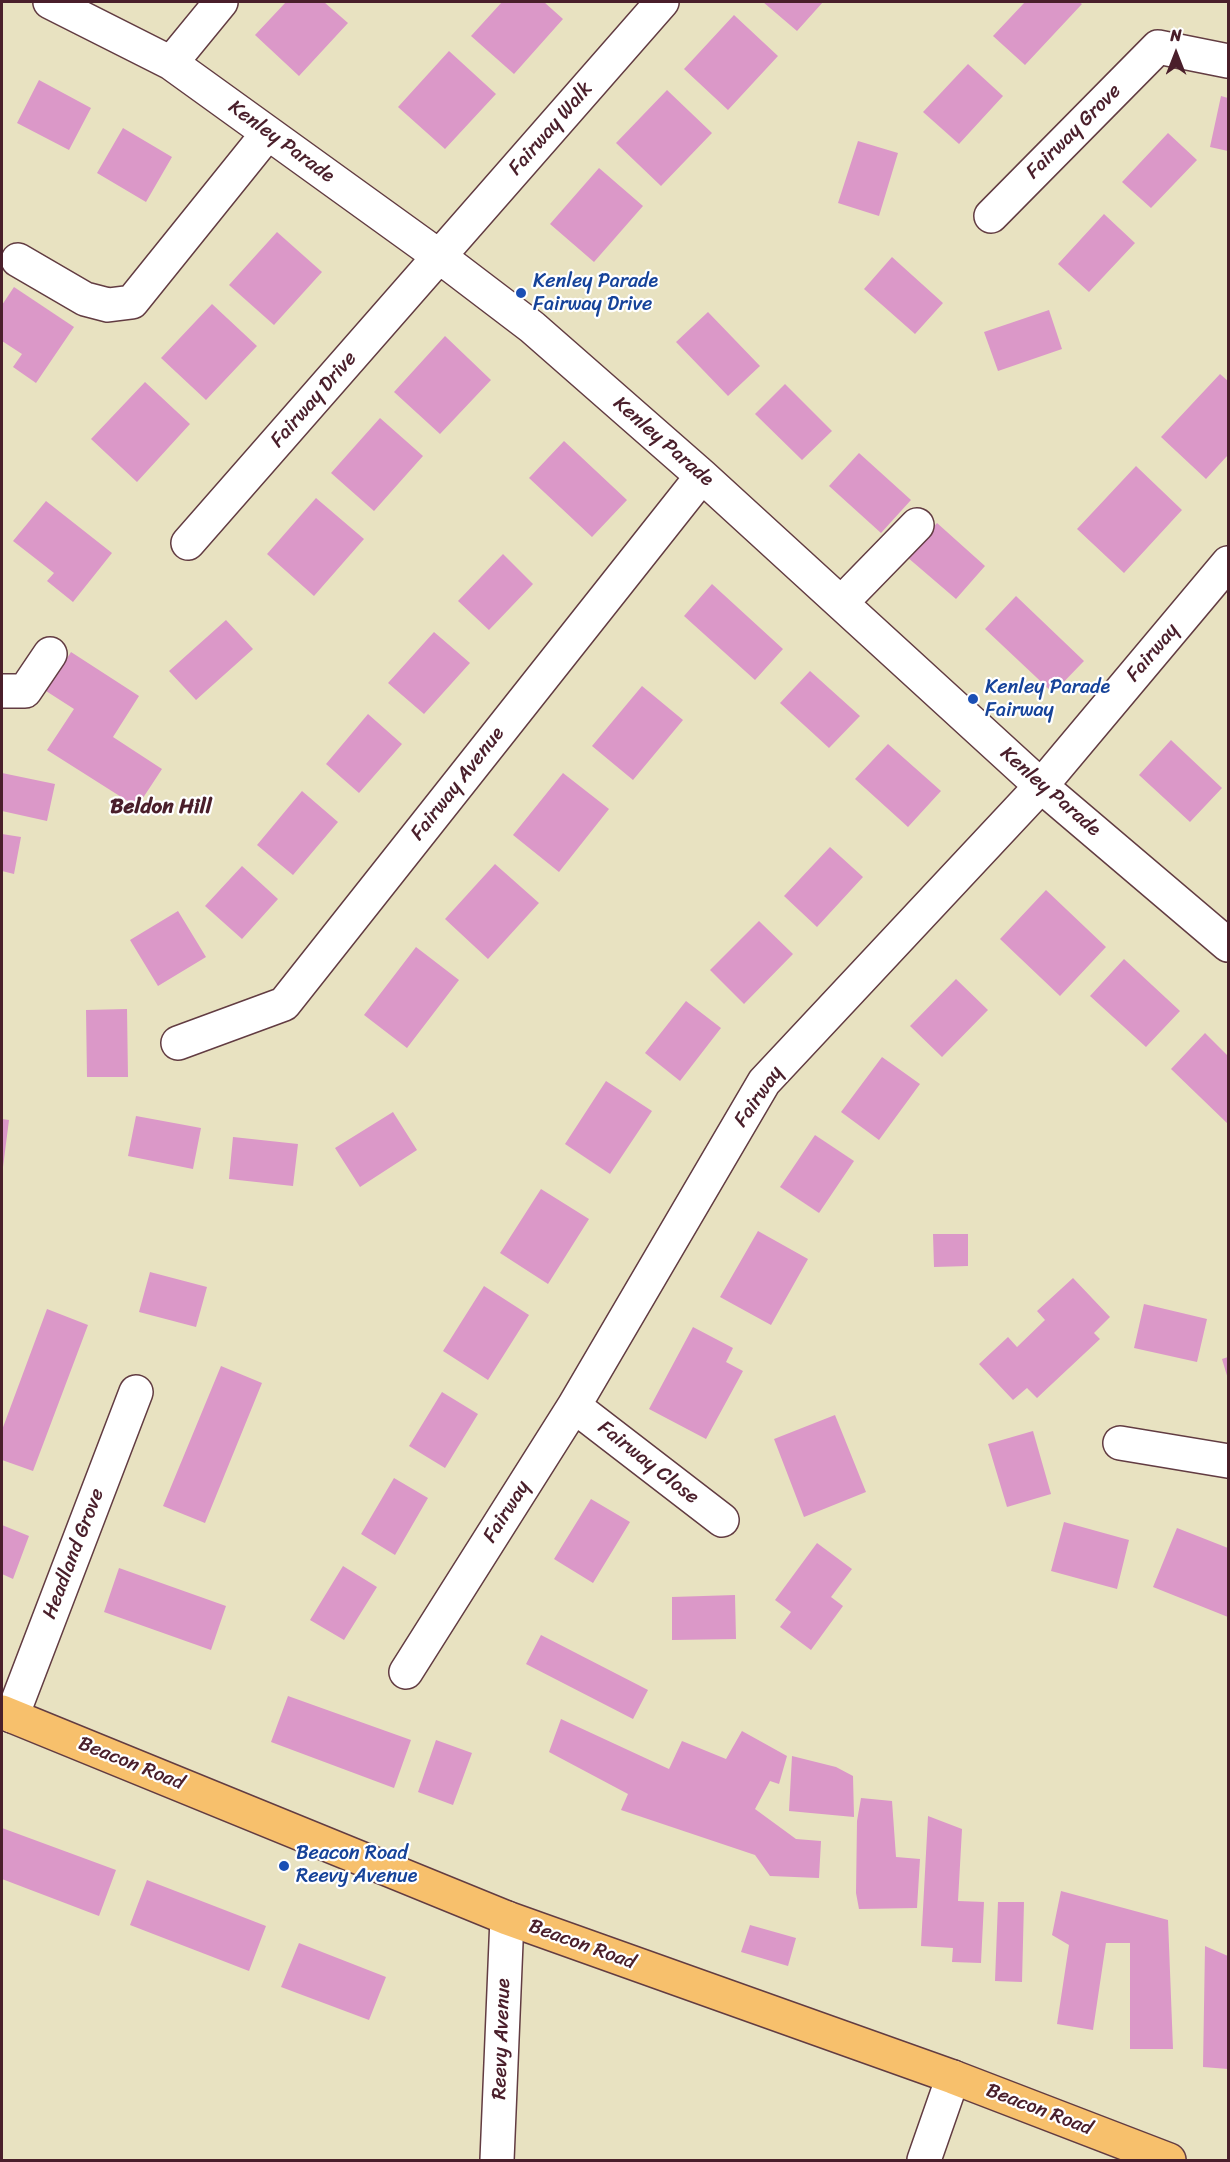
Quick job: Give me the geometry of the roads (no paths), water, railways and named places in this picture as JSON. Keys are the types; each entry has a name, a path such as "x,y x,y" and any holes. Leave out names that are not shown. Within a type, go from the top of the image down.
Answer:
{"main road":[{"name":"Beacon Road","path":"7,1714 507,1918 953,2077 1169,2160"}],"street":[{"name":"Kenley Parade","path":"50,2 171,63 440,257 532,327 702,476 1041,786 1228,945"},
{"path":"171,63 221,2"},
{"name":"Fairway Walk","path":"440,257 662,2"},
{"name":"Fairway Grove","path":"991,216 1158,47 1228,61"},
{"path":"18,260 85,299 108,305 132,302 268,133"},
{"name":"Fairway Drive","path":"188,543 440,257"},
{"name":"Fairway Avenue","path":"178,1043 284,1004 702,476"},
{"path":"841,603 917,525"},
{"name":"Fairway","path":"406,1672 574,1406 765,1082 1041,786 1228,563"},
{"path":"2,691 25,691 50,654"},
{"name":"Headland Grove","path":"7,1714 136,1392"},
{"name":"Fairway Close","path":"574,1406 722,1520"},
{"path":"1120,1443 1228,1461"},
{"name":"Reevy Avenue","path":"497,2160 507,1918"},
{"path":"924,2160 953,2077"}],"place":[{"name":"Kenley Parade Fairway Drive","path":"521,293"},
{"name":"Kenley Parade Fairway","path":"973,699"},
{"name":"Beacon Road Reevy Avenue","path":"284,1866"}],"district":[{"name":"Beldon Hill","path":"161,808"}]}
